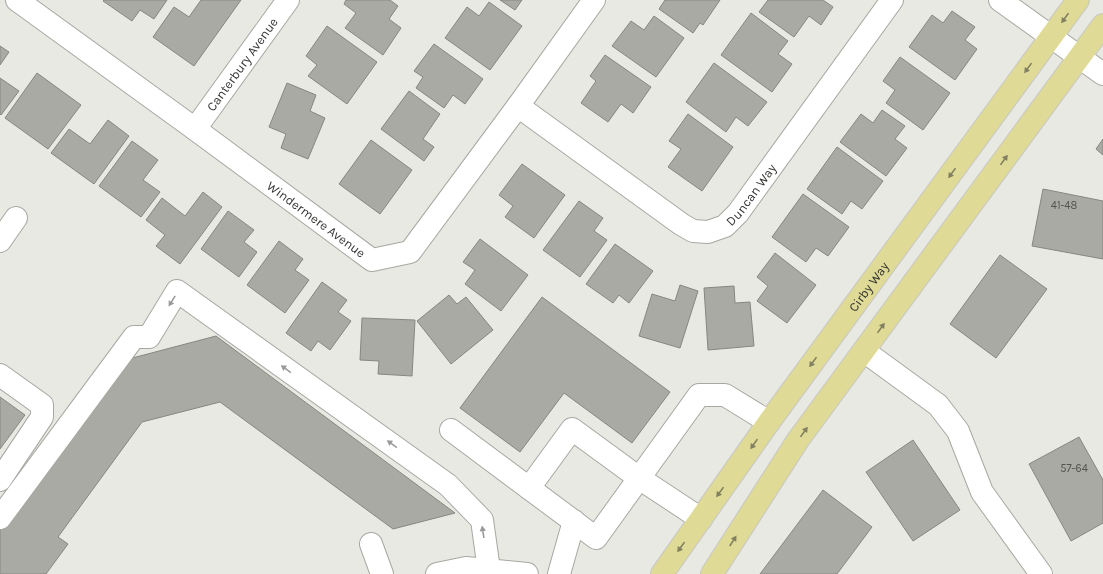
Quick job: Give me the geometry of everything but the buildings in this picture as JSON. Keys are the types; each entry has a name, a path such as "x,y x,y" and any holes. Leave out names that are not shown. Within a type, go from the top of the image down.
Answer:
{"main road":[{"name":"Cirby Way","path":"662,574 769,422 1078,0"},
{"path":"712,574 798,440 1103,25"},
{"path":"836,331 864,351"}],"street":[{"name":"Windermere Avenue","path":"17,0 372,260 410,252 594,0"},
{"name":"Canterbury Avenue","path":"195,129 288,0"},
{"name":"Duncan Way","path":"518,106 693,232 708,232 725,226 738,213 892,0"},
{"path":"1000,0 1103,74"},
{"path":"0,241 16,218"},
{"path":"0,518 134,337 149,337 177,292 448,485 482,520 489,570"},
{"path":"864,351 938,405 958,431 982,492 1041,574"},
{"path":"0,375 42,405 42,417 0,480"},
{"path":"451,430 596,538 699,395 725,395 769,422"},
{"path":"529,488 572,429 639,478 701,519"},
{"path":"559,574 574,521"},
{"path":"371,544 382,574"},
{"path":"438,574 466,568 527,574"}]}
